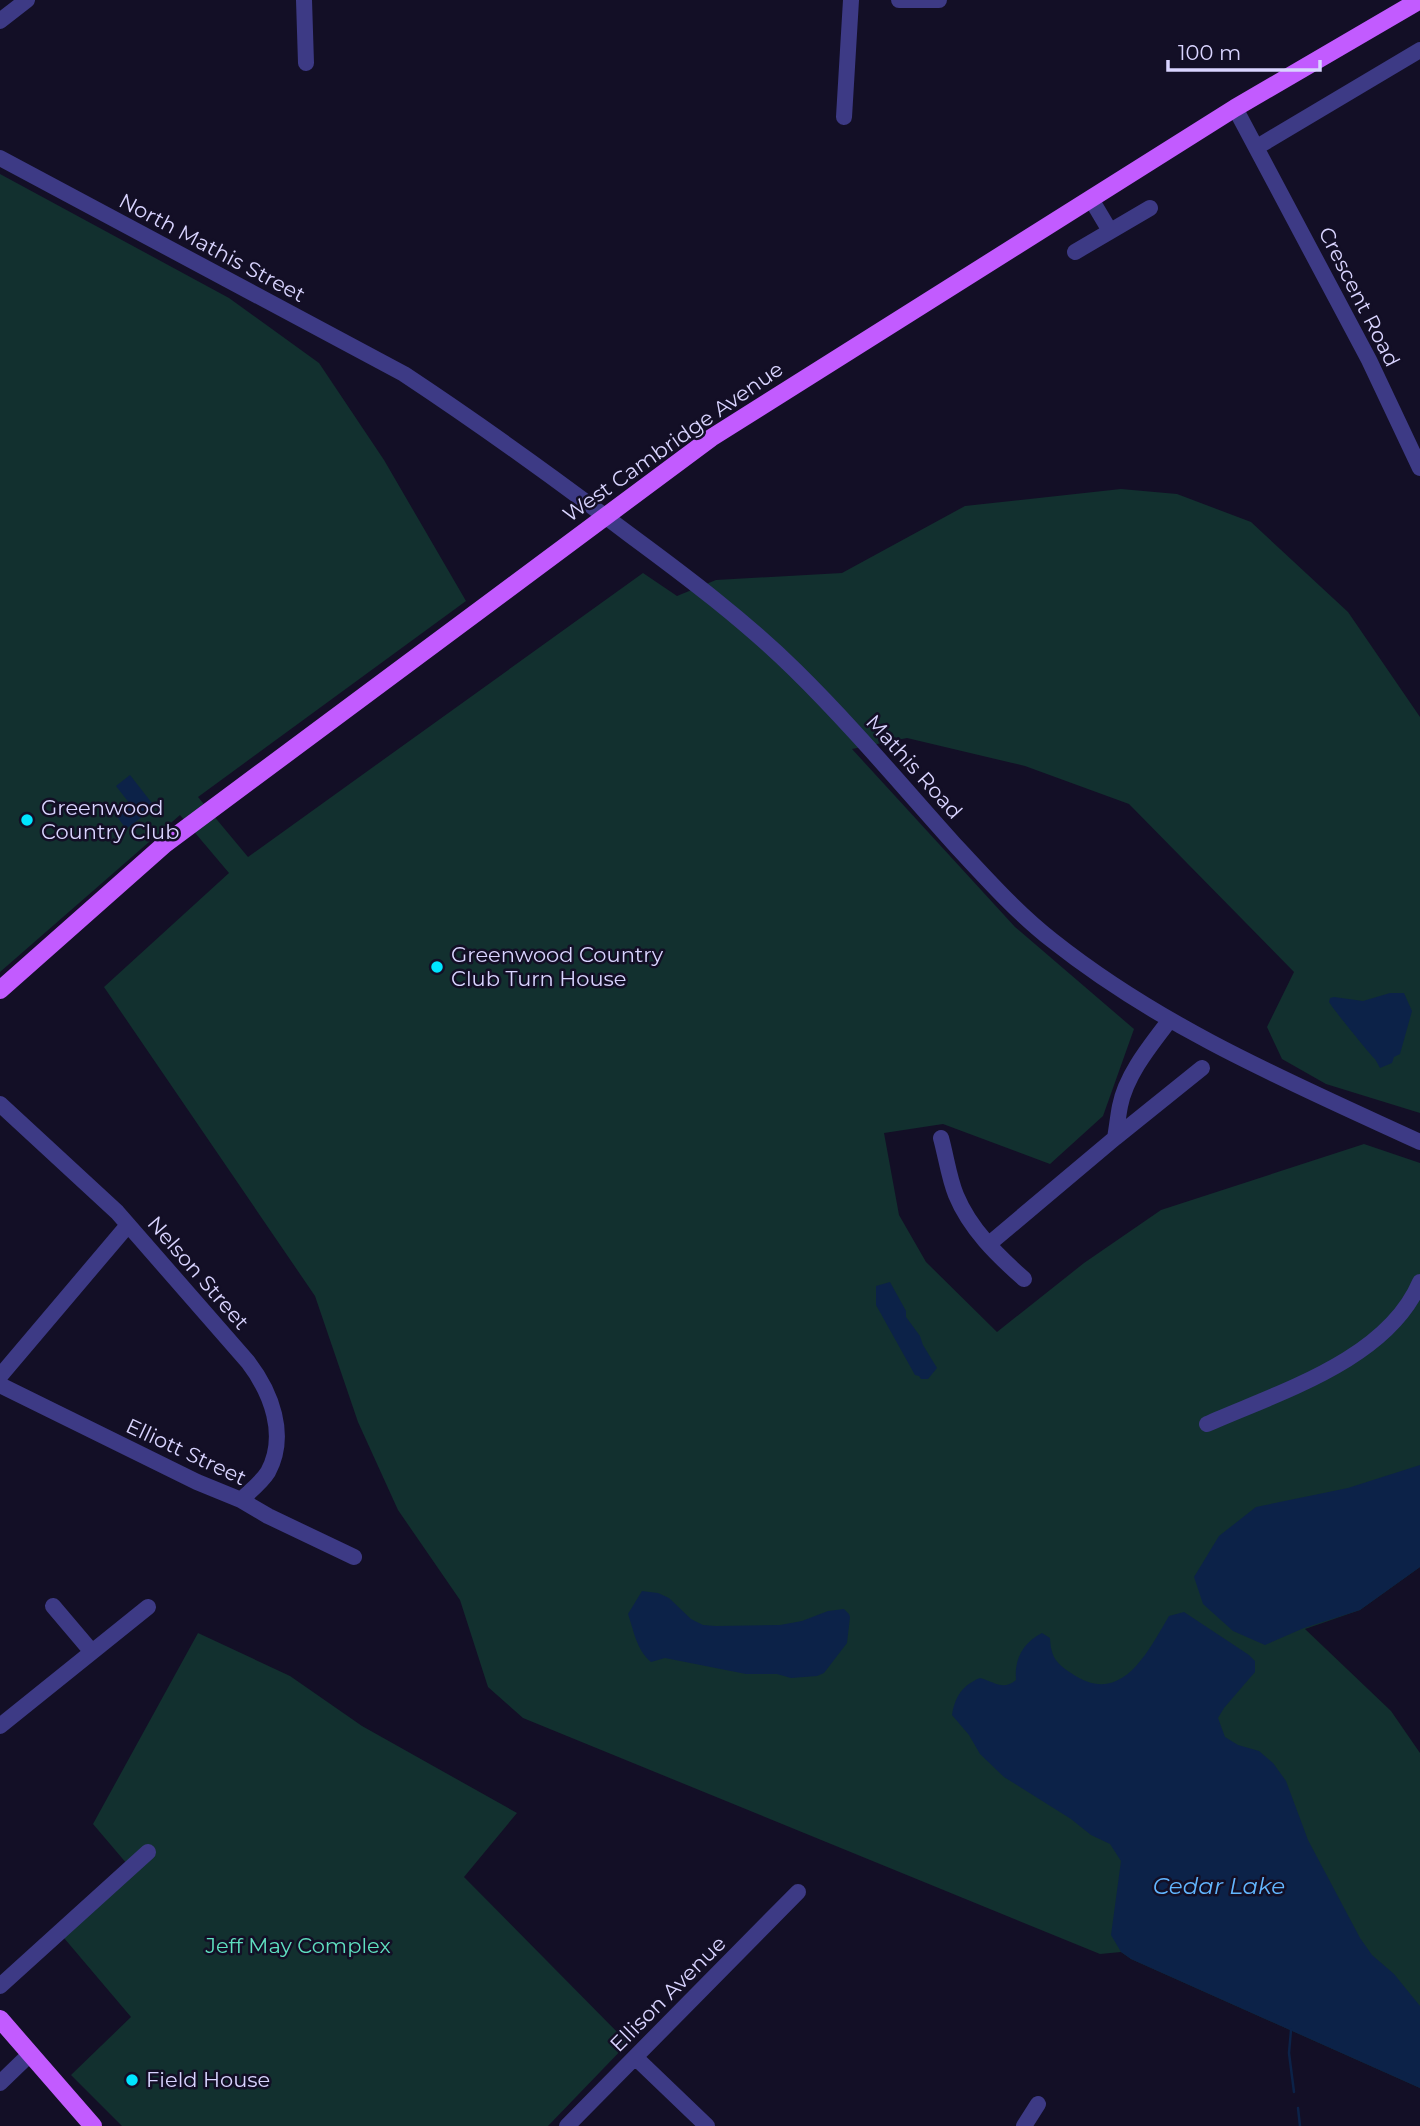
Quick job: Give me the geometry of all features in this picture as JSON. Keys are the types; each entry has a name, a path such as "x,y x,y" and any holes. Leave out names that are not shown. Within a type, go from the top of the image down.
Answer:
{"main road":[{"name":"West Cambridge Avenue","path":"0,990 164,844 744,415 1235,108 1420,0"},
{"path":"0,2019 93,2126"}],"street":[{"path":"0,21 27,0"},
{"path":"304,0 306,63"},
{"path":"844,117 852,0"},
{"path":"900,0 939,0"},
{"path":"1257,148 1420,50"},
{"name":"Crescent Road","path":"1235,108 1369,360 1420,468"},
{"name":"North Mathis Street","path":"0,158 404,374"},
{"path":"1091,199 1110,231"},
{"path":"1075,252 1150,208"},
{"name":"Mathis Road","path":"404,374 463,413 720,603 794,668 841,716 995,889 1026,919 1088,967 1168,1021 1250,1063 1420,1142"},
{"path":"1115,1138 1124,1091 1133,1072 1168,1021"},
{"path":"989,1244 1202,1068"},
{"name":"Nelson Street","path":"0,1104 128,1225 248,1362 269,1396 276,1426 274,1455 264,1478 241,1500"},
{"path":"941,1138 955,1194 968,1219 1024,1279"},
{"path":"0,1376 128,1225"},
{"path":"1207,1424 1332,1368 1361,1352 1398,1316 1420,1282"},
{"name":"Elliott Street","path":"0,1385 354,1557"},
{"path":"52,1606 92,1652"},
{"path":"1,1723 148,1607"},
{"path":"0,1986 148,1852"},
{"name":"Ellison Avenue","path":"567,2126 798,1892"},
{"path":"0,2083 29,2055"},
{"path":"635,2057 707,2126"},
{"path":"1024,2126 1038,2104"}],"green space":[{"name":"Greenwood Country Club","path":"0,174 229,298 319,363 384,460 466,601 198,797 248,857 643,573 677,596 716,580 842,573 965,506 1121,489 1177,494 1251,522 1348,612 1420,717 1420,1113 1326,1084 1282,1059 1267,1027 1294,972 1129,804 1025,766 907,738 852,749 1015,927 1134,1029 1103,1116 1050,1164 943,1124 884,1133 899,1215 926,1262 997,1332 1084,1263 1161,1210 1364,1144 1420,1163 1420,1567 1360,1610 1305,1629 1391,1711 1420,1753 1420,2088 1131,1959 1121,1952 1100,1954 523,1718 488,1687 460,1600 398,1510 358,1422 315,1296 104,987 229,873 180,815 0,972"},
{"name":"Jeff May Complex","path":"198,1633 290,1676 362,1726 517,1813 464,1877 628,2043 548,2126 122,2126 71,2075 131,2017 64,1938 133,1871 93,1824"}],"water":[{"path":"130,775 155,807 126,829 116,815 130,804 116,786"},
{"path":"1390,993 1404,993 1412,1011 1400,1054 1394,1057 1392,1063 1380,1068 1329,1002 1330,998 1334,997 1363,1001"},
{"path":"890,1282 906,1311 906,1317 937,1368 928,1379 915,1375 876,1305 876,1286"},
{"path":"1420,1465 1420,1567 1360,1610 1304,1628 1265,1645 1233,1631 1203,1604 1194,1577 1219,1536 1256,1507 1348,1488"},
{"path":"642,1591 669,1598 691,1619 703,1625 780,1625 844,1609 850,1617 847,1643 824,1673 817,1676 791,1678 777,1674 746,1674 665,1658 651,1662 639,1646 628,1614"},
{"name":"Cedar Lake","path":"1184,1612 1255,1661 1255,1672 1218,1718 1225,1737 1238,1745 1259,1751 1273,1763 1286,1781 1308,1840 1360,1938 1372,1955 1394,1974 1420,2006 1420,2088 1131,1959 1121,1952 1111,1935 1121,1861 1110,1844 1091,1835 1071,1819 1004,1777 980,1754 969,1735 952,1715 961,1692 974,1681 980,1678 1007,1685 1016,1680 1021,1652 1030,1641 1042,1633 1050,1638 1053,1655 1062,1666 1089,1682 1104,1684 1118,1680 1130,1672 1142,1660 1169,1616"}],"waterway":[{"path":"1291,2030 1289,2053 1294,2092"},
{"path":"1298,2108 1300,2126"}],"place":[{"name":"Greenwood Country Club","path":"27,820"},
{"name":"Greenwood Country Club Turn House","path":"437,967"},
{"name":"Field House","path":"132,2080"}]}
